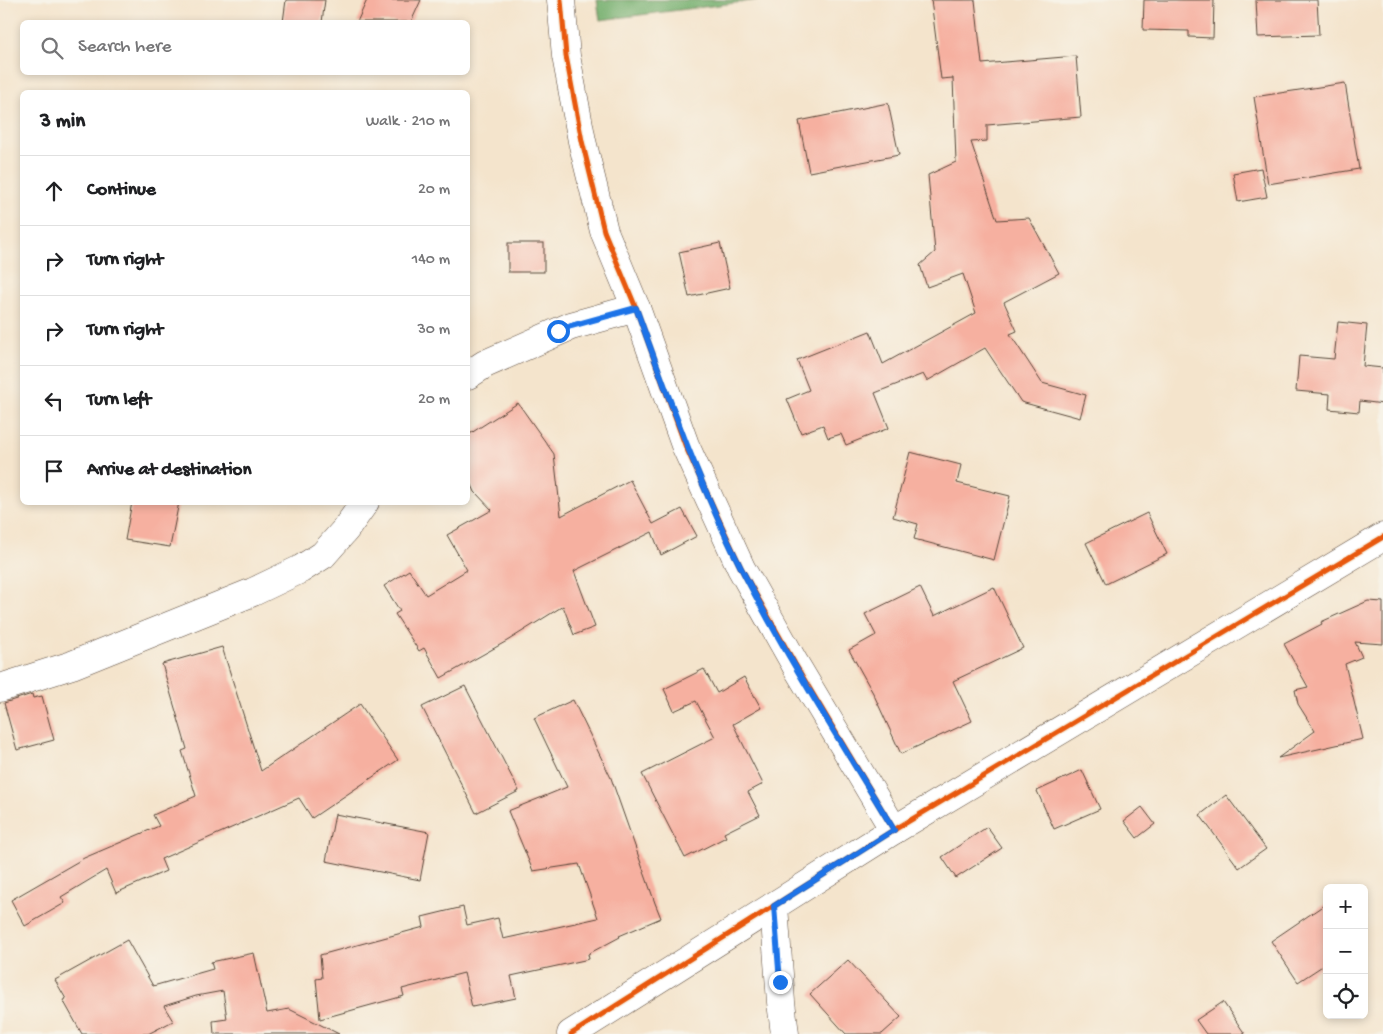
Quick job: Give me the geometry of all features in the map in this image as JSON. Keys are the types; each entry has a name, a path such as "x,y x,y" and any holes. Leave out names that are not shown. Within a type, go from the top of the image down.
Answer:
{"street":[{"path":"561,0 566,56 586,159 604,231 636,308 685,445 741,568 795,664 894,830"},
{"path":"470,374 485,364 571,326 636,308"},
{"path":"0,688 72,666 254,592 300,569 323,555 345,530 363,505"},
{"path":"571,1034 894,830 1383,537"},
{"path":"774,906 781,1002 786,1034"}],"green space":[{"path":"597,0 759,0 600,20"}],"building":[{"path":"286,0 325,0 322,20 283,20"},
{"path":"367,0 421,0 412,20 358,20"},
{"path":"931,0 975,0 982,64 1076,56 1081,117 987,125 987,141 971,142 997,220 1029,218 1059,273 1004,302 1017,331 1010,334 1042,383 1086,395 1080,418 1021,402 985,348 927,381 923,374 875,393 889,428 846,445 841,434 828,438 823,425 801,433 787,399 809,390 797,360 870,331 883,364 976,313 963,274 927,287 920,265 935,252 928,175 956,162 953,78 941,79"},
{"path":"1144,0 1214,0 1213,38 1189,37 1189,31 1143,30"},
{"path":"1256,0 1317,0 1319,35 1258,37"},
{"path":"1345,83 1359,169 1268,184 1254,97"},
{"path":"888,103 899,155 809,172 799,121"},
{"path":"1261,168 1267,197 1238,202 1233,173"},
{"path":"508,243 544,243 544,272 508,272"},
{"path":"720,243 730,288 689,297 679,252"},
{"path":"1338,322 1367,325 1363,366 1383,368 1383,404 1360,401 1359,412 1329,409 1330,394 1296,391 1299,356 1334,359"},
{"path":"518,403 554,454 561,516 630,480 653,524 682,509 697,536 661,555 652,532 574,571 595,627 574,635 563,606 507,641 441,678 424,648 419,651 395,614 400,611 384,586 409,570 426,595 467,570 447,535 492,510 475,492 470,481 470,434"},
{"path":"910,452 961,465 957,483 1010,496 994,560 914,539 918,524 893,517"},
{"path":"131,505 178,505 170,547 125,540"},
{"path":"1147,513 1167,554 1106,584 1086,543"},
{"path":"920,587 934,616 994,587 1023,648 953,681 972,721 901,754 873,693 849,650 876,635 865,614"},
{"path":"1368,601 1383,602 1383,644 1355,642 1362,657 1345,664 1363,739 1278,758 1315,731 1298,704 1295,690 1308,687 1284,644 1322,624 1321,622"},
{"path":"222,647 261,771 360,704 398,760 312,818 299,798 161,859 166,871 116,893 106,870 61,897 65,903 25,926 11,900 84,858 159,826 153,815 196,796 182,751 187,749 162,664"},
{"path":"704,669 717,693 744,677 761,708 733,724 763,784 748,792 760,815 724,833 726,837 685,858 642,774 715,737 696,701 674,711 664,689"},
{"path":"465,686 519,791 476,813 422,707"},
{"path":"32,694 33,698 42,696 54,740 17,750 4,703"},
{"path":"573,700 611,778 661,918 619,936 588,954 589,959 511,976 516,998 472,1007 464,973 402,989 404,996 320,1019 316,979 322,978 320,955 424,927 422,917 463,907 467,925 498,918 503,939 598,918 579,864 533,871 508,811 567,787 534,718"},
{"path":"1082,770 1100,809 1054,829 1037,791"},
{"path":"1226,795 1266,849 1239,868 1200,815"},
{"path":"1142,807 1155,824 1137,838 1124,821"},
{"path":"335,814 429,832 420,880 326,861"},
{"path":"987,827 1002,848 956,878 942,857"},
{"path":"1323,906 1323,966 1298,982 1271,941"},
{"path":"127,940 153,986 213,969 211,962 254,953 267,1013 289,1009 339,1034 214,1034 213,1021 227,1019 223,991 196,996 164,1006 173,1021 148,1034 82,1034 63,1000 66,999 55,980"},
{"path":"848,960 901,1017 882,1034 846,1034 810,994"},
{"path":"1223,1002 1245,1034 1206,1034 1196,1020"}],"cycle path":[{"path":"561,0 566,56 582,141 604,231 636,308 685,445 741,568 795,664 894,830"},
{"path":"571,1034 894,830 1383,537"}],"route":[{"path":"558,331 636,308 685,445 741,568 795,664 894,830 774,906 780,982"}]}
